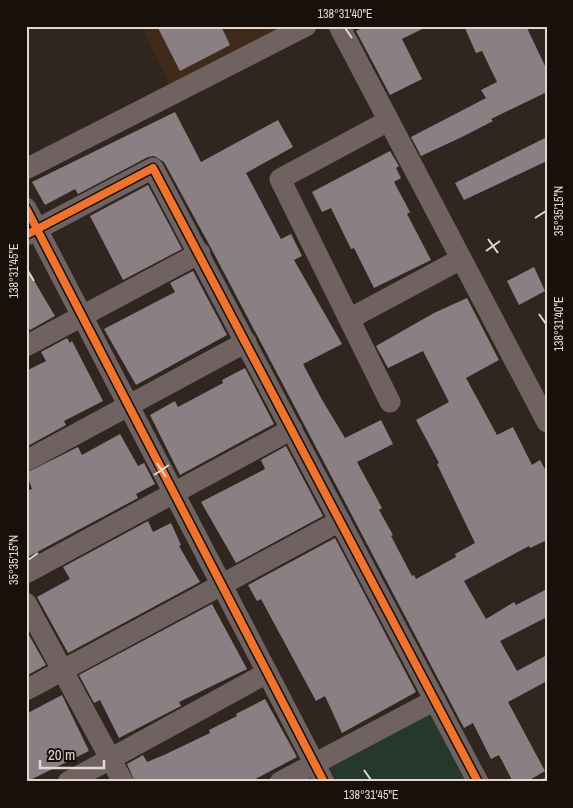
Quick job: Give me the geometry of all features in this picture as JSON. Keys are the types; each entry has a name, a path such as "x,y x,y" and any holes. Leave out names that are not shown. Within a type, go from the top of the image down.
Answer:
{"street":[{"path":"26,169 306,26"},
{"path":"339,26 547,422"},
{"path":"388,121 280,179 390,402"},
{"path":"32,232 153,168 200,253 478,782"},
{"path":"26,208 32,232 81,317 319,773"},
{"path":"26,346 200,253"},
{"path":"349,318 461,258"},
{"path":"26,461 246,342"},
{"path":"26,573 292,429"},
{"path":"26,690 340,521"},
{"path":"26,603 123,782"},
{"path":"68,782 267,673"},
{"path":"280,782 319,773 435,700"}],"shaded area":[{"path":"141,26 306,26 174,94"}],"green space":[{"path":"433,712 470,782 337,782 329,767"}],"building":[{"path":"157,26 221,26 230,45 180,71"},
{"path":"366,26 428,26 402,39 422,79 390,95 356,31"},
{"path":"464,26 526,26 547,70 547,92 491,119 493,121 462,137 421,156 411,137 486,98 481,90 497,82 482,51 476,53"},
{"path":"175,112 201,162 278,120 293,147 246,173 281,239 291,234 302,256 294,260 342,344 303,364 321,398 345,438 381,420 393,444 357,462 382,508 379,510 393,535 391,536 412,576 414,575 416,579 456,557 455,554 475,543 437,464 439,463 416,420 449,402 423,351 388,368 376,346 434,313 467,298 499,360 466,378 497,435 513,427 532,465 540,460 547,473 547,540 530,548 529,546 464,581 486,619 514,602 516,605 547,589 547,617 500,641 517,671 547,655 547,681 508,702 545,771 526,782 513,782 499,755 491,759 473,723 464,728 164,162 154,156 148,157 78,194 75,189 45,205 32,182"},
{"path":"547,137 547,161 464,200 455,183"},
{"path":"390,151 399,166 396,168 401,178 394,182 410,212 407,214 431,260 374,288 354,248 351,249 331,208 322,212 312,192"},
{"path":"148,185 182,249 123,280 90,216"},
{"path":"26,267 55,316 30,330 26,323"},
{"path":"534,267 545,291 519,305 507,281"},
{"path":"193,271 227,335 136,385 104,329 175,292 170,283"},
{"path":"67,338 70,343 72,341 103,401 64,421 66,425 26,447 26,371 46,361 41,352"},
{"path":"245,368 274,424 180,475 150,415 175,401 178,407 223,383 222,380"},
{"path":"120,434 138,466 144,463 155,484 136,494 138,498 26,558 26,491 32,489 26,473 78,447 82,455"},
{"path":"286,446 323,516 236,563 201,502 265,469 261,460"},
{"path":"148,521 153,532 171,523 181,545 179,546 200,582 68,653 37,597 70,579 63,567"},
{"path":"335,538 416,692 342,733 325,696 316,701 261,599 257,601 248,585"},
{"path":"212,604 247,669 179,702 181,706 119,738 100,700 94,703 79,675"},
{"path":"26,630 46,665 26,676"},
{"path":"62,695 89,751 26,782 26,714"},
{"path":"265,699 297,757 250,782 135,782 127,764 143,755 147,762 164,755 210,733 209,730"}],"waterway":[{"path":"543,782 547,780"}],"cycle path":[{"path":"26,235 153,168 478,782"},
{"path":"26,208 324,782"}]}
